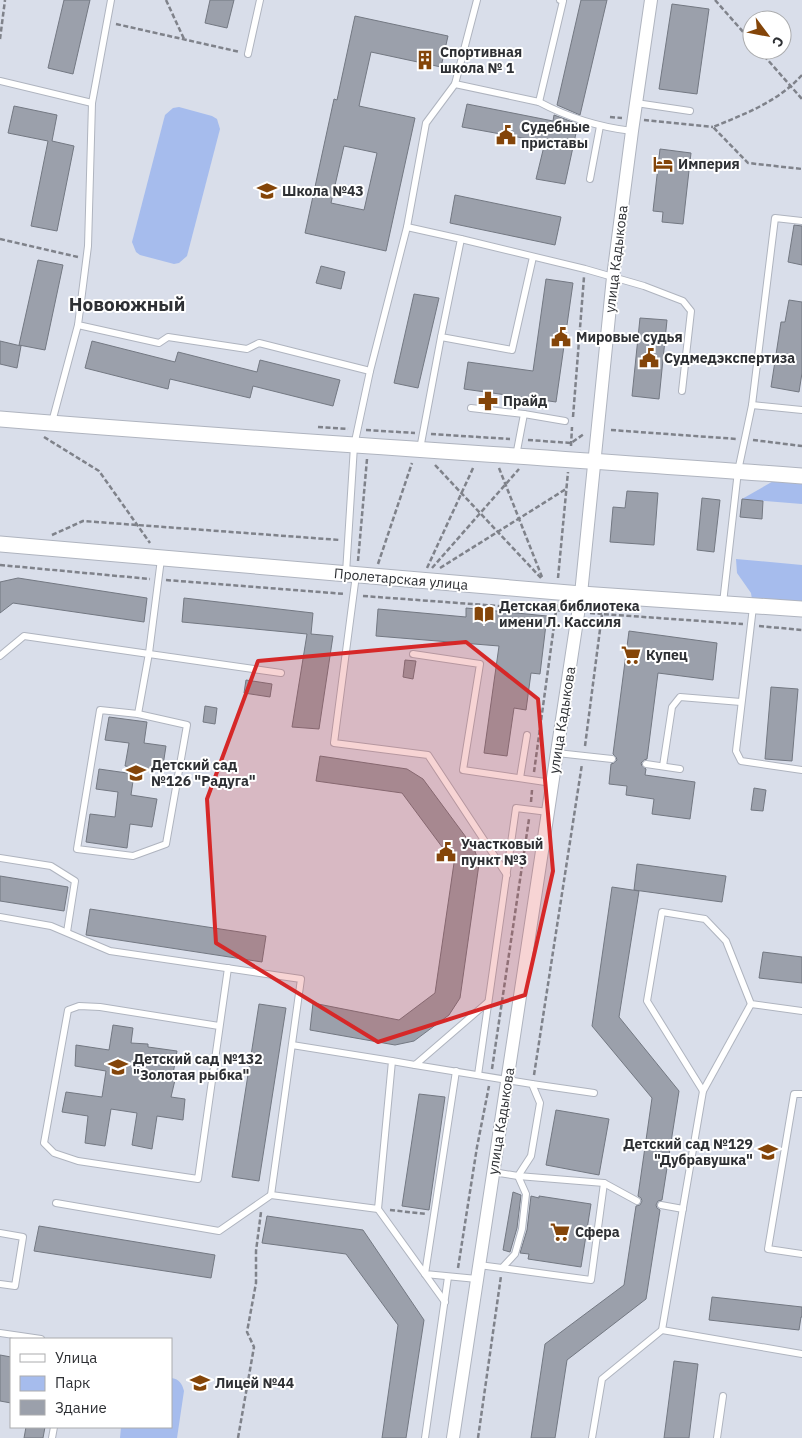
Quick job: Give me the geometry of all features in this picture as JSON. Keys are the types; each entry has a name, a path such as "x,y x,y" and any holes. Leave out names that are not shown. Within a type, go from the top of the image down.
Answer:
{"street":[{"name":"улица Кадыкова","path":"453,1438 581,594 613,277 651,0"},
{"path":"0,419 738,472 802,473"},
{"name":"Пролетарская улица","path":"0,544 581,594 802,609"}],"lane":[{"path":"52,423 78,325 88,246 92,103 111,0"},
{"path":"248,54 260,0"},
{"path":"477,0 455,84 426,123 407,226 370,371 358,430 361,446 349,540 354,595 334,743 428,755 507,875"},
{"path":"539,102 563,0 560,0"},
{"path":"0,81 92,103"},
{"path":"455,84 539,102 552,109 600,126 632,131"},
{"path":"636,103 690,111"},
{"path":"590,179 600,126"},
{"path":"722,604 738,472 752,405 775,218 802,221"},
{"path":"407,226 585,268 683,300 691,311 682,391"},
{"path":"418,449 423,434 461,239"},
{"path":"441,337 512,350 533,257"},
{"path":"78,325 159,343 168,337 247,348 259,343 370,371"},
{"path":"752,405 802,410"},
{"path":"471,408 524,414 565,422"},
{"path":"523,456 519,440 524,414"},
{"path":"138,714 150,653 161,558"},
{"path":"753,606 736,751 741,761 802,770"},
{"path":"0,656 24,636 281,673"},
{"path":"413,654 480,664 463,770 552,783"},
{"path":"663,766 672,706 680,697 741,702"},
{"path":"100,710 138,714 187,725 166,844 132,856 77,849 100,710"},
{"path":"520,778 527,735"},
{"path":"557,752 612,759"},
{"path":"646,764 680,769"},
{"path":"478,1074 516,808 548,812"},
{"path":"0,858 51,866 75,881 67,932"},
{"path":"703,1091 647,1001 662,912 705,919 726,941 751,1004"},
{"path":"0,917 51,926 110,951 301,978 271,1195"},
{"path":"219,1026 100,1007 79,1006 68,1010 44,1143 54,1153 78,1162 198,1179 228,968"},
{"path":"415,1065 488,1002"},
{"path":"751,1004 802,1011"},
{"path":"592,1438 602,1379 662,1330 703,1091 751,1004"},
{"path":"292,1045 594,1093"},
{"path":"392,1061 378,1209 445,1302"},
{"path":"425,1274 456,1071"},
{"path":"518,1176 531,1156 540,1103 532,1084"},
{"path":"802,1094 794,1094 768,1249 802,1254"},
{"path":"493,1172 518,1176 604,1183 637,1201"},
{"path":"502,1268 515,1254 522,1229 526,1194 518,1176"},
{"path":"479,1265 591,1280 604,1183"},
{"path":"56,1203 219,1231 271,1195 378,1209"},
{"path":"661,1205 683,1208"},
{"path":"0,1233 23,1236 15,1286 0,1284"},
{"path":"425,1274 477,1279"},
{"path":"425,1438 448,1277"},
{"path":"662,1330 802,1354"},
{"path":"0,1333 34,1338"},
{"path":"717,1438 723,1396"}],"path":[{"path":"0,39 5,0"},
{"path":"716,0 742,30"},
{"path":"166,1 185,40"},
{"path":"107,22 248,54"},
{"path":"768,60 802,99"},
{"path":"642,120 713,127 752,110 791,87 802,75"},
{"path":"713,127 748,163 802,169"},
{"path":"0,240 86,259"},
{"path":"456,1277 477,1147 491,1076 531,810 533,780 557,610 585,268"},
{"path":"309,427 571,443 591,428 745,439 802,446"},
{"path":"351,575 361,446 371,430"},
{"path":"44,437 99,471 161,558"},
{"path":"374,576 418,449 462,492 481,512 544,582 506,485 487,454 462,492 420,580"},
{"path":"420,580 506,485 523,456"},
{"path":"420,580 566,489"},
{"path":"50,536 83,521 349,540"},
{"path":"0,565 159,580 802,630"},
{"path":"532,1084 583,756 602,614"},
{"path":"238,1438 254,1347 247,1332 256,1283 256,1251 262,1201"},
{"path":"378,1209 434,1215"},
{"path":"478,1438 502,1268"}],"highlighted area":[{"path":"466,642 538,699 553,871 525,995 378,1042 216,943 207,799 258,661"}],"green space":[{"path":"179,107 212,116 217,119 220,129 187,256 179,263 174,264 140,255 136,252 132,242 165,115 173,108"},
{"path":"784,475 802,476 802,504 742,499"},
{"path":"736,559 802,565 802,609 753,606 751,593 737,573"},
{"path":"172,1378 180,1382 184,1391 177,1438 120,1438 121,1428 172,1428"}],"building":[{"path":"64,0 90,0 73,74 48,68"},
{"path":"210,0 234,0 227,28 205,23"},
{"path":"581,0 607,0 580,115 557,105"},
{"path":"672,4 709,9 697,94 659,89"},
{"path":"355,16 448,36 441,67 371,52 359,106 415,118 386,251 305,233 334,99 337,100","holes":["344,146 377,153 364,210 331,203"]},
{"path":"467,104 553,121 554,115 578,124 565,184 536,179 545,142 462,127"},
{"path":"14,106 57,115 52,141 74,146 57,231 31,226 48,141 8,133"},
{"path":"660,149 691,153 683,224 662,222 663,212 653,211"},
{"path":"455,195 561,217 555,245 450,223"},
{"path":"794,225 802,226 802,265 788,262"},
{"path":"38,260 63,265 45,350 19,345"},
{"path":"321,266 345,272 341,289 316,283"},
{"path":"546,279 573,283 556,402 464,389 468,362 533,371"},
{"path":"414,294 439,298 418,388 394,383"},
{"path":"789,300 802,302 802,373 799,392 771,387 781,322 785,322"},
{"name":"Судмедэкспертиза","path":"640,318 667,320 659,399 632,396"},
{"path":"0,341 21,346 17,368 0,364"},
{"path":"92,341 175,362 178,352 257,372 260,360 340,380 333,406 253,386 250,398 170,379 168,389 85,368"},
{"path":"627,491 658,493 654,545 610,542 613,507 625,508"},
{"path":"702,498 720,500 714,552 697,550"},
{"path":"742,499 763,501 762,519 740,517"},
{"path":"18,578 147,598 144,622 13,603 0,613 0,582"},
{"path":"184,598 313,613 311,634 333,636 319,729 292,727 307,634 182,622"},
{"path":"466,608 547,616 540,674 531,673 526,710 514,708 507,756 484,753 499,646 376,636 378,609 466,617"},
{"path":"629,631 717,643 713,680 658,673 647,759 641,763 646,769 645,775 695,782 690,819 652,814 654,799 626,795 627,786 609,784 611,764 617,760 613,754"},
{"path":"405,660 416,661 413,679 403,677"},
{"path":"246,680 272,684 270,697 244,693"},
{"path":"771,687 798,689 792,761 765,759"},
{"path":"205,706 217,708 215,724 203,722"},
{"path":"109,717 147,722 144,743 166,746 162,772 125,766 129,743 105,740"},
{"path":"320,756 407,769 423,779 474,848 479,864 460,998 449,1015 414,1041 395,1045 310,1030 313,1003 399,1020 435,993 454,863 402,793 316,781"},
{"path":"99,769 134,774 131,795 157,799 152,827 130,824 127,848 86,842 90,814 115,817 118,792 96,789"},
{"path":"754,788 766,790 763,811 751,810"},
{"path":"637,864 726,876 722,902 634,890"},
{"path":"0,876 68,887 64,911 0,901"},
{"path":"612,887 639,891 619,1017 679,1091 662,1200 658,1201 656,1205 660,1210 646,1299 567,1360 555,1438 531,1438 545,1344 624,1285 636,1206 640,1205 642,1201 638,1196 652,1098 592,1026"},
{"path":"90,909 266,936 262,962 86,935"},
{"path":"763,952 802,957 802,983 759,978"},
{"path":"259,1004 286,1008 259,1181 232,1177"},
{"path":"113,1025 133,1028 131,1043 148,1044 148,1047 177,1051 172,1080 175,1080 171,1097 185,1099 183,1120 157,1116 152,1149 132,1145 137,1113 111,1109 105,1146 85,1143 88,1116 62,1112 66,1092 102,1097 106,1071 75,1066 76,1045 109,1050"},
{"path":"419,1094 445,1097 429,1210 402,1206"},
{"path":"556,1110 609,1119 599,1175 546,1165"},
{"path":"513,1192 521,1195 517,1228 510,1252 503,1250"},
{"name":"Сфера","path":"531,1196 591,1204 581,1267 528,1259 529,1254 520,1253 527,1230"},
{"path":"267,1216 363,1230 424,1320 406,1438 382,1438 398,1325 346,1254 262,1243"},
{"path":"39,1226 215,1255 211,1278 34,1251"},
{"path":"712,1297 802,1307 799,1330 709,1320"},
{"path":"0,1355 10,1357 10,1403 0,1401"},
{"path":"674,1361 698,1364 689,1438 664,1438"},
{"path":"26,1428 45,1428 43,1438 24,1438"}],"place":[{"name":"Спортивная школа № 1","path":"425,60"},
{"name":"Судебные приставы","path":"506,135"},
{"name":"Империя","path":"663,164"},
{"name":"Школа №43","path":"267,191"},
{"name":"Мировые судья","path":"561,337"},
{"name":"Судмедэкспертиза","path":"649,358"},
{"name":"Прайд","path":"488,401"},
{"name":"Детская библиотека имени Л. Кассиля","path":"484,614"},
{"name":"Купец","path":"631,655"},
{"name":"Детский сад №126 \"Радуга\"","path":"136,773"},
{"name":"Участковый пункт №3","path":"446,852"},
{"name":"Детский сад №132 \"Золотая рыбка\"","path":"118,1067"},
{"name":"Детский сад №129 \"Дубравушка\"","path":"768,1152"},
{"name":"Сфера","path":"560,1232"},
{"name":"Лицей №44","path":"200,1383"}],"district":[{"name":"Новоюжный","path":"127,304"}]}
